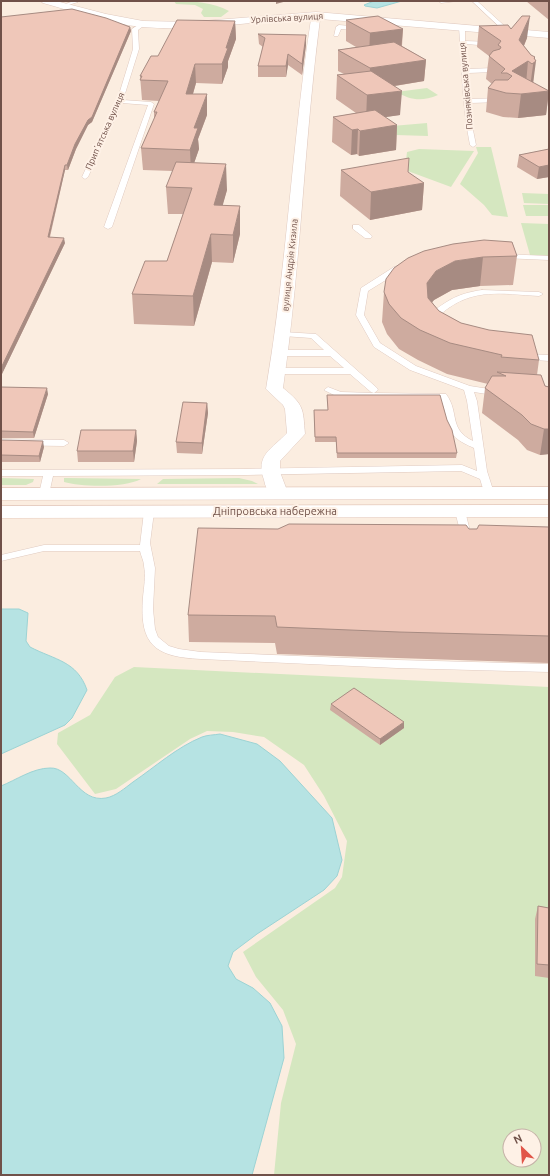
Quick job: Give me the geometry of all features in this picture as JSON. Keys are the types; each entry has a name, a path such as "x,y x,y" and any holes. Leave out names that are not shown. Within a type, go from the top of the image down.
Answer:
{"main road":[{"name":"Дніпровська набережна","path":"1,494 278,494 487,485 549,493"},
{"name":"Дніпровська набережна","path":"1,512 549,511"}],"street":[{"path":"46,1 62,6 144,24"},
{"name":"Урлівська вулиця","path":"144,24 183,24 316,15 507,31 549,36"},
{"name":"вулиця Андрія Кизила","path":"270,472 272,458 276,452 288,444 296,434 294,409 290,402 274,390 283,334 308,70 316,15"},
{"path":"270,472 278,494"}],"lane":[{"path":"441,2 455,1"},
{"path":"474,1 507,31"},
{"path":"62,6 76,2"},
{"name":"Припʼятська вулиця","path":"85,177 120,102 136,49 135,29 144,24"},
{"path":"336,35 339,27 369,30"},
{"name":"Позняківська вулиця","path":"462,27 468,120 473,145"},
{"path":"462,42 497,44"},
{"path":"464,71 494,70"},
{"path":"467,101 505,100"},
{"path":"108,227 151,104 120,102"},
{"path":"356,226 368,236"},
{"path":"497,256 549,258"},
{"path":"412,264 397,269 364,290 360,315 377,345 413,368 468,388 506,394"},
{"path":"449,332 441,322 438,312 450,302 464,296 492,292 538,294"},
{"path":"283,334 313,336 374,390"},
{"path":"279,353 332,353"},
{"path":"516,357 549,358"},
{"path":"276,371 352,371"},
{"path":"468,388 472,401 487,485"},
{"path":"328,390 340,395 443,396 448,401 456,435 479,447"},
{"path":"1,442 64,443"},
{"path":"1,473 270,472 462,468 487,485"},
{"path":"44,494 49,473"},
{"path":"460,511 470,551"},
{"path":"149,512 144,548 150,567 148,620 152,634 159,644 170,650 186,654 223,656 405,664 549,668"},
{"path":"1,558 44,548 144,548"}],"green space":[{"path":"174,1 210,4 229,11 221,17 204,17 201,13 203,9 195,5 176,4"},
{"path":"427,88 438,95 426,99 416,99 406,97 396,92"},
{"path":"427,123 428,136 396,135 392,126"},
{"path":"476,147 491,147 508,217 492,215 484,205 460,184 478,153"},
{"path":"419,149 474,151 451,187 405,170 407,152"},
{"path":"522,193 549,194 549,204 524,203"},
{"path":"523,205 549,205 549,216 526,216"},
{"path":"521,223 549,224 549,256 530,255"},
{"path":"1,478 34,479 33,482 26,485 1,485"},
{"path":"64,478 141,479 125,484 92,486 64,482"},
{"path":"239,478 258,484 157,484 163,479"},
{"path":"134,667 549,687 549,1175 274,1175 281,1103 296,1044 283,1010 256,977 243,952 335,888 342,877 347,841 324,796 304,765 264,737 233,732 207,731 190,739 116,789 95,794 57,744 58,733 90,715 115,677"}],"water":[{"path":"374,1 402,1 377,8 364,5"},
{"path":"1,609 19,609 28,613 26,641 30,647 64,662 71,667 83,680 87,690 72,718 65,725 1,754"},
{"path":"220,734 257,744 280,761 332,818 342,860 337,876 324,890 257,934 233,952 228,966 236,979 253,988 270,1003 282,1026 284,1058 252,1175 1,1175 1,786 31,772 50,768 57,769 64,773 89,795 97,798 106,798 120,792 184,746 204,736"}],"building":[{"path":"72,9 106,18 130,27 92,117 88,120 75,144 67,165 65,165 48,237 64,238 1,368 1,17"},
{"path":"378,16 403,29 370,33 346,20"},
{"path":"522,16 530,16 519,40 531,55 535,57 534,58 536,61 532,64 528,61 512,71 549,91 521,94 506,93 488,88 495,80 508,80 512,76 507,73 501,73 505,69 489,56 493,51 500,49 501,47 498,45 501,41 479,26 508,25 511,29"},
{"path":"177,20 235,21 222,64 195,64 186,94 207,94 194,128 198,128 190,150 141,148 157,112 154,112 168,81 140,80 142,76 140,76 151,56 158,56"},
{"path":"258,34 306,35 302,64 288,54 286,66 258,66 265,38"},
{"path":"394,42 426,60 370,68 338,50"},
{"path":"371,71 402,91 367,95 337,75"},
{"path":"375,110 397,125 360,131 358,129 352,130 333,117"},
{"path":"549,149 549,165 539,167 519,155"},
{"path":"409,158 408,172 424,183 371,192 341,170"},
{"path":"176,162 226,164 214,205 240,206 233,235 211,234 193,296 132,294 145,261 167,261 192,188 166,187"},
{"path":"484,240 512,242 517,256 483,257 455,261 436,271 427,283 428,298 439,311 461,323 489,330 532,335 539,360 501,357 502,355 450,343 420,330 401,318 389,304 384,292 386,279 394,268 408,258 424,251 453,244"},
{"path":"497,372 541,375 545,386 549,387 549,429 544,429 531,424 522,415 485,388 492,376 506,376"},
{"path":"1,387 47,388 33,432 1,431"},
{"path":"327,395 440,395 447,420 452,430 457,453 337,453 336,437 315,437 314,410 328,410"},
{"path":"183,402 207,403 202,443 176,442"},
{"path":"81,430 136,430 133,451 77,451"},
{"path":"1,440 43,441 39,456 1,455"},
{"path":"289,524 466,525 469,529 477,529 479,525 549,527 549,636 277,627 275,616 188,615 198,528 278,529"},
{"path":"354,688 404,722 380,739 331,704"},
{"path":"538,906 549,908 549,965 537,964"}]}
